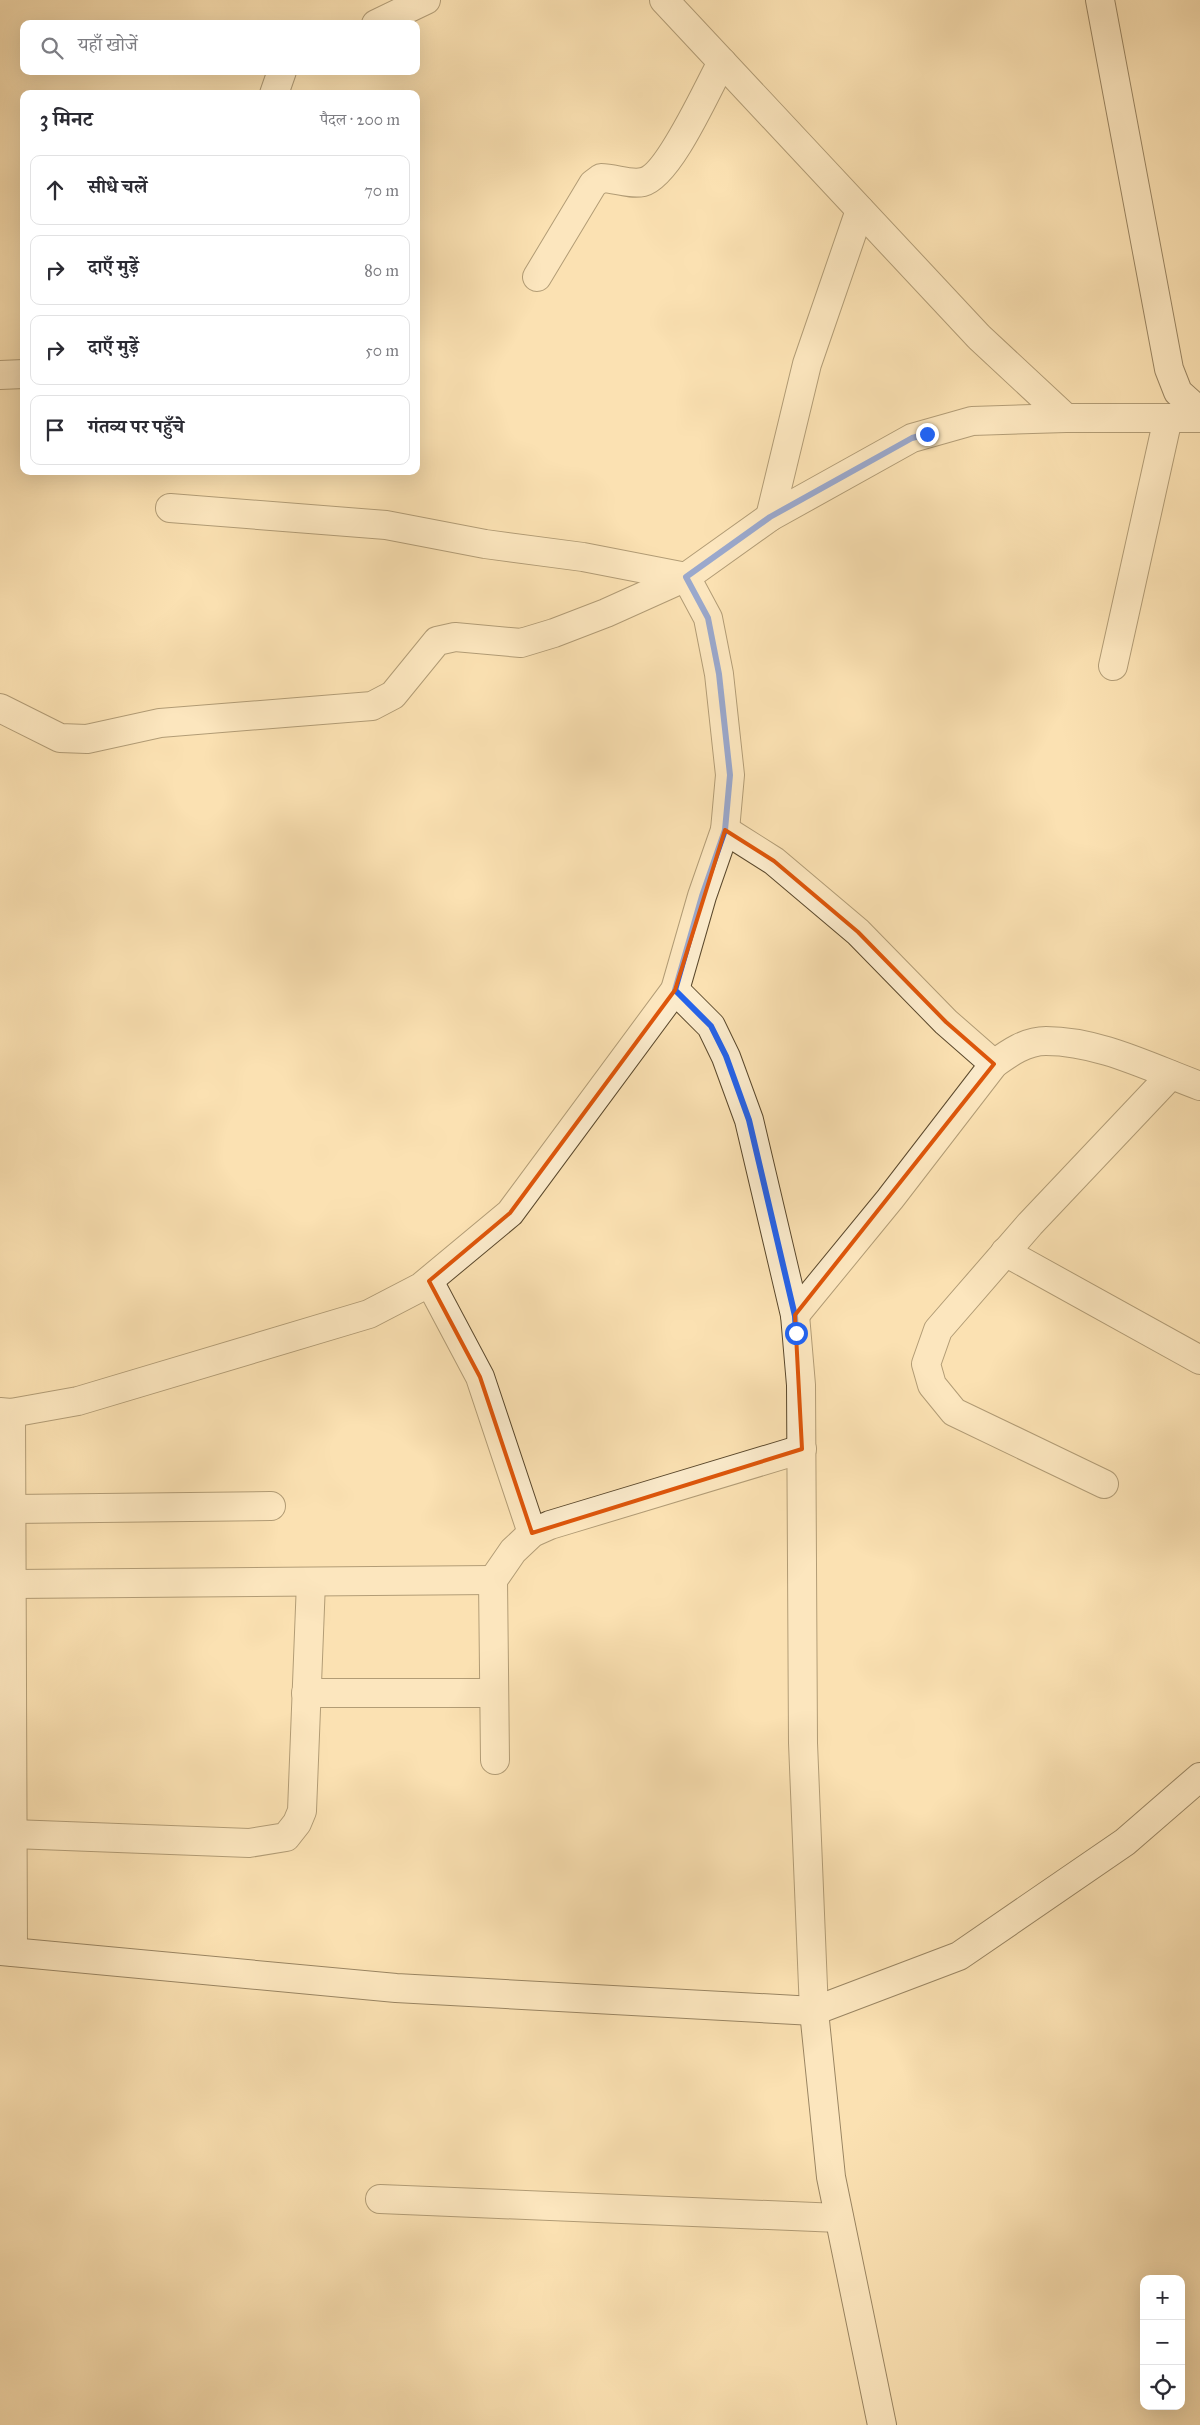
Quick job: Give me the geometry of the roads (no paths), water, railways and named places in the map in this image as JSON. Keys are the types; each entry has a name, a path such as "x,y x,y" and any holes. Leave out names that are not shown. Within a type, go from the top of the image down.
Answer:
{"street":[{"path":"384,20 426,0"},
{"path":"664,0 979,337 1066,418"},
{"path":"1100,0 1169,369 1178,392 1200,412"},
{"path":"537,277 593,184 601,178 644,182 656,174 670,160 722,62"},
{"path":"275,90 281,75"},
{"path":"770,517 807,364 860,210"},
{"path":"0,375 20,374"},
{"path":"0,708 60,738 87,739 160,723 372,706 393,695 437,641 455,637 521,643 554,633 606,613 686,577 770,517 912,438 972,421 1066,418 1200,418"},
{"path":"1113,666 1168,418"},
{"path":"170,508 386,525 485,544 583,557 686,577"},
{"path":"686,577 708,618 719,674 730,775 725,830 702,896 675,990 510,1213 429,1281 369,1314 78,1400 6,1413 12,1509 12,1584 6,1659 7,1951 396,1988 814,2011 959,1956 1125,1842 1200,1777"},
{"path":"725,830 774,861 858,932 946,1022 994,1064"},
{"path":"675,990 711,1026 726,1056 749,1120 795,1316 801,1385 803,1743 814,2011 831,2177 882,2425"},
{"path":"795,1316 890,1199 994,1064 1014,1049 1044,1041 1095,1047 1200,1086"},
{"path":"1104,1484 954,1412 932,1385 926,1364 938,1330 1005,1252 1171,1075"},
{"path":"1005,1252 1200,1360"},
{"path":"429,1281 480,1377 532,1533"},
{"path":"495,1760 493,1580 513,1551 532,1533 550,1525 802,1449"},
{"path":"12,1509 271,1506"},
{"path":"12,1584 493,1580"},
{"path":"6,1832 249,1843 286,1837 297,1823 302,1811 311,1582"},
{"path":"306,1693 493,1693"},
{"path":"380,2199 839,2218"}]}
